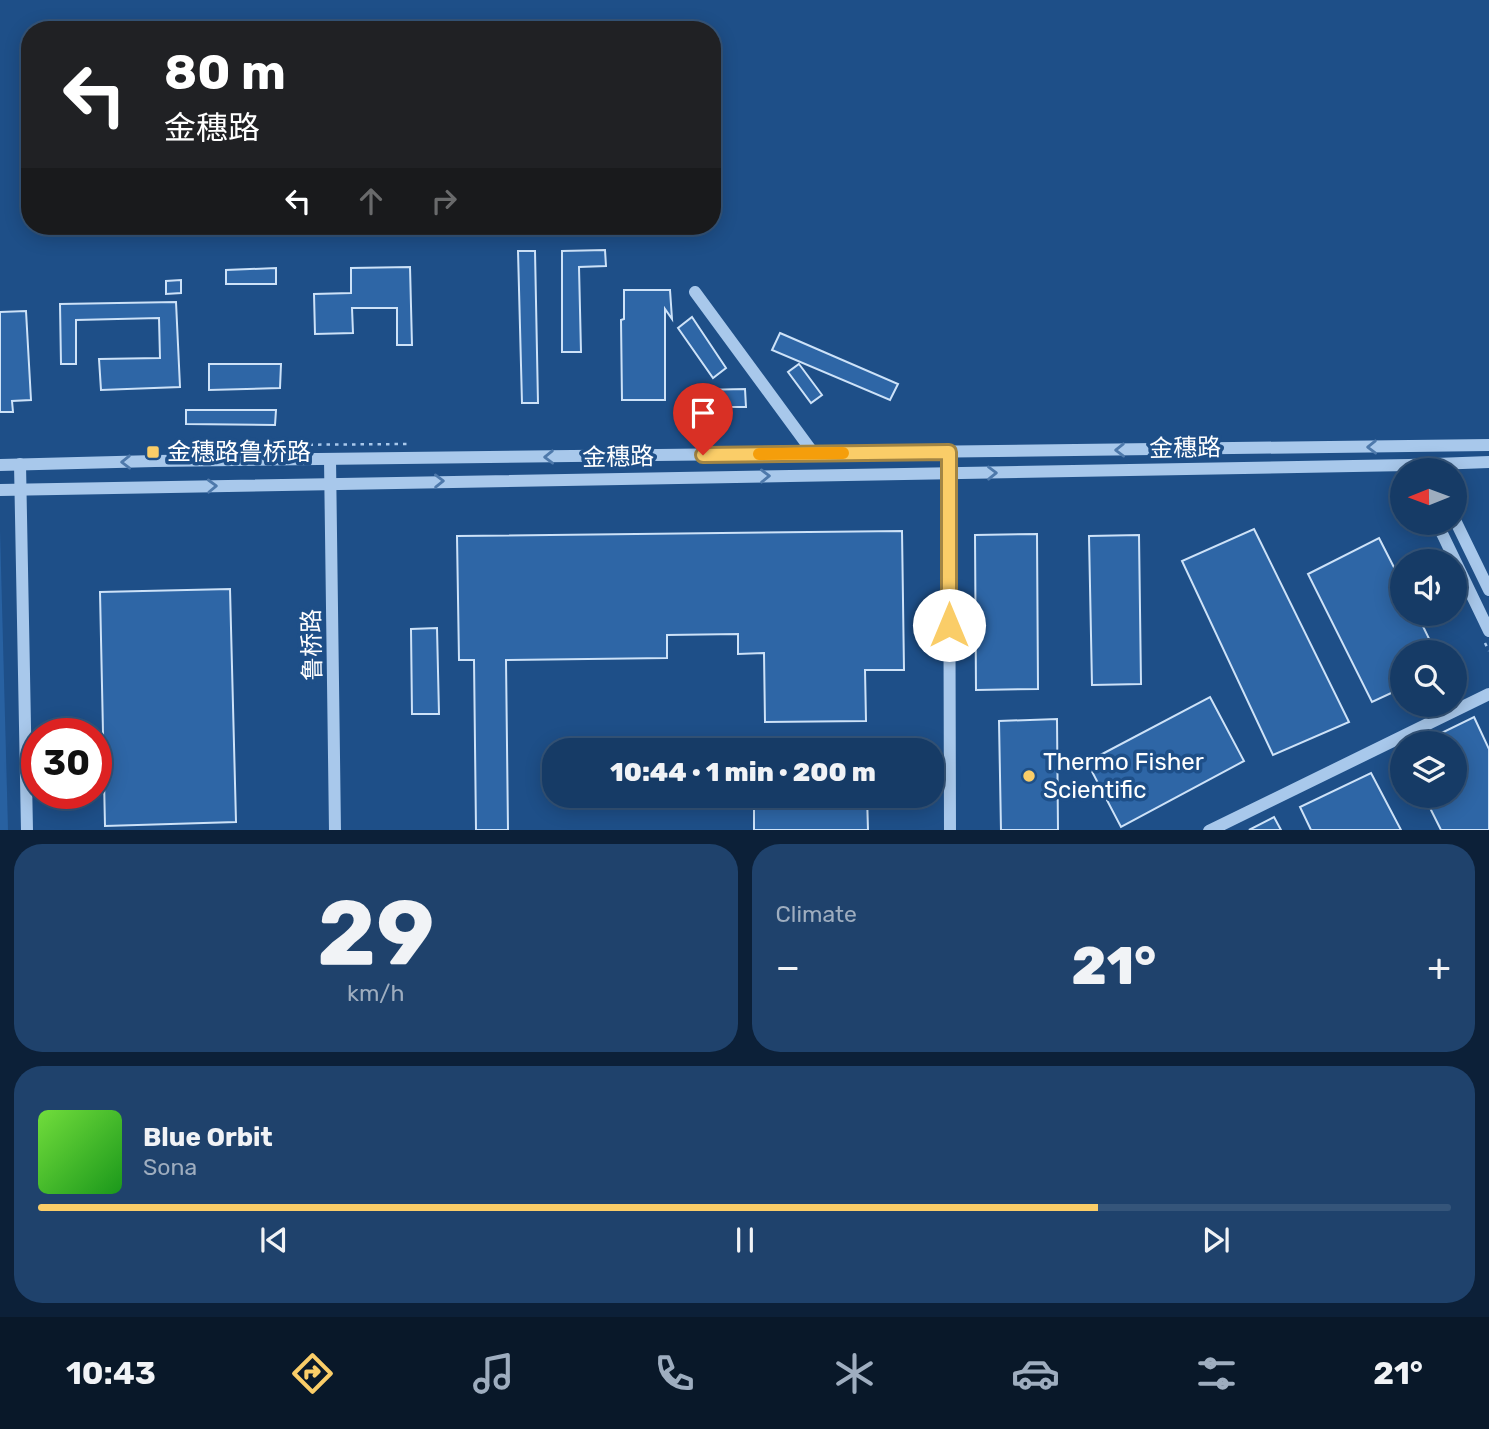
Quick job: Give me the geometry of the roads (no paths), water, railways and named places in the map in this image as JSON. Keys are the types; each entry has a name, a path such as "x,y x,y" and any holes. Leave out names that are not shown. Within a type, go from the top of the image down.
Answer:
{"street":[{"path":"695,292 814,454"},
{"name":"金穗路","path":"0,465 1489,445"},
{"path":"1403,447 1407,458"},
{"path":"1418,447 1424,458"},
{"path":"949,452 950,830"},
{"name":"鲁桥路","path":"330,459 335,830"},
{"name":"金穗路","path":"1467,464 1489,462"},
{"path":"20,464 27,830"},
{"name":"金穗路","path":"0,490 949,473 1390,468"},
{"path":"1443,536 1489,631"},
{"path":"1463,536 1489,590"},
{"path":"1211,830 1489,694"}],"place":[{"name":"金穗路鲁桥路","path":"153,452"},
{"name":"Thermo Fisher Scientific","path":"1029,776"}]}
